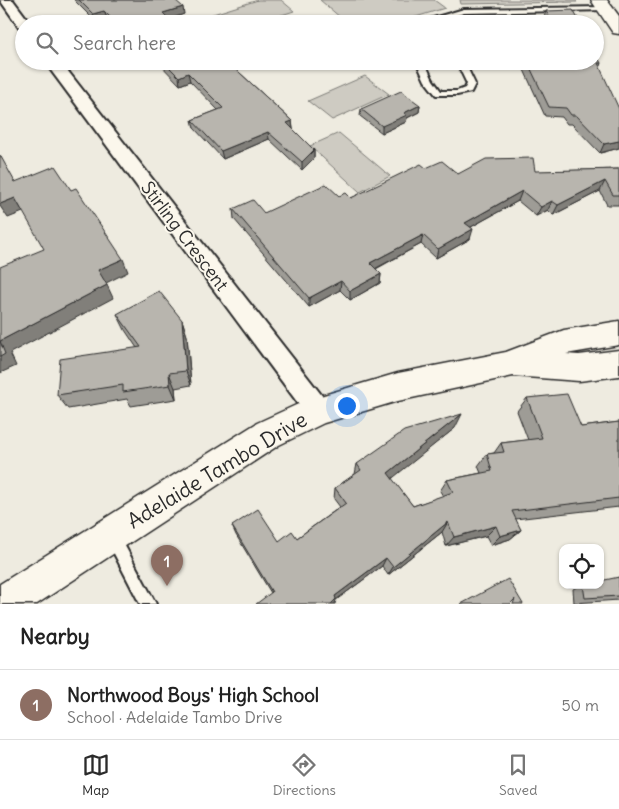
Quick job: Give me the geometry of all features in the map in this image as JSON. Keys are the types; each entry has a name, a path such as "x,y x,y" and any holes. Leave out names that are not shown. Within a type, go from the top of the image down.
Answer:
{"street":[{"path":"6,0 17,15"},
{"path":"608,6 619,29"},
{"name":"Stirling Crescent","path":"59,70 318,410"},
{"name":"Adelaide Tambo Drive","path":"3,604 268,434 318,410 398,387 508,365 564,342 619,333"},
{"name":"Adelaide Tambo Drive","path":"508,365 580,368 619,364"}],"lane":[{"path":"456,15 464,12 608,6"},
{"path":"424,70 429,81 439,92 457,93 468,90 471,84 464,70"},
{"path":"110,535 148,604"}],"shaded area":[{"path":"258,0 281,0 294,11 282,15 210,15"},
{"path":"320,0 434,0 445,8 422,15 338,15"},
{"path":"460,0 575,0 577,2 461,4"},
{"path":"365,76 389,94 332,120 308,101"},
{"path":"339,133 390,176 360,192 310,146"}],"building":[{"path":"79,0 175,0 183,7 163,13 165,15 108,15 104,11 93,14"},
{"path":"573,10 576,15 548,15 546,11"},
{"path":"172,70 237,70 292,121 287,123 314,150 302,162 268,132 221,151 192,120 223,108 188,73 179,77"},
{"path":"531,70 601,70 619,109 619,141 604,144 576,115 571,115 566,108 549,107"},
{"path":"401,91 420,105 404,113 407,115 382,126 361,109"},
{"path":"0,155 15,182 55,166 71,190 76,188 123,259 98,270 107,285 0,341 0,267 44,249 15,198 0,204"},
{"path":"533,158 535,171 619,169 619,195 613,195 605,181 558,205 552,201 541,207 522,191 465,223 473,229 438,249 423,235 370,263 381,274 350,291 341,281 309,298 233,209 253,200 264,213 326,184 339,196 346,193 351,198 421,164 426,168 442,161 458,174 486,159"},
{"path":"159,291 182,320 186,371 169,373 170,385 123,392 123,385 57,395 60,359 141,347 117,314"},
{"path":"0,341 5,354 0,357"},
{"path":"567,394 581,427 619,422 619,498 512,511 521,530 500,536 496,526 454,537 448,522 393,567 386,558 335,596 336,599 331,604 256,604 272,592 232,526 258,509 279,541 292,531 297,538 346,503 335,488 361,470 357,464 404,431 462,414 388,473 413,506 453,492 447,480 492,471 487,454 504,452 501,443 542,438 527,398"},
{"path":"619,577 619,596 585,598 584,589 604,589 604,580"},
{"path":"508,579 523,604 513,604 515,599 510,604 461,604"}],"place":[{"name":"Northwood Boys' High School","path":"167,586"}]}
